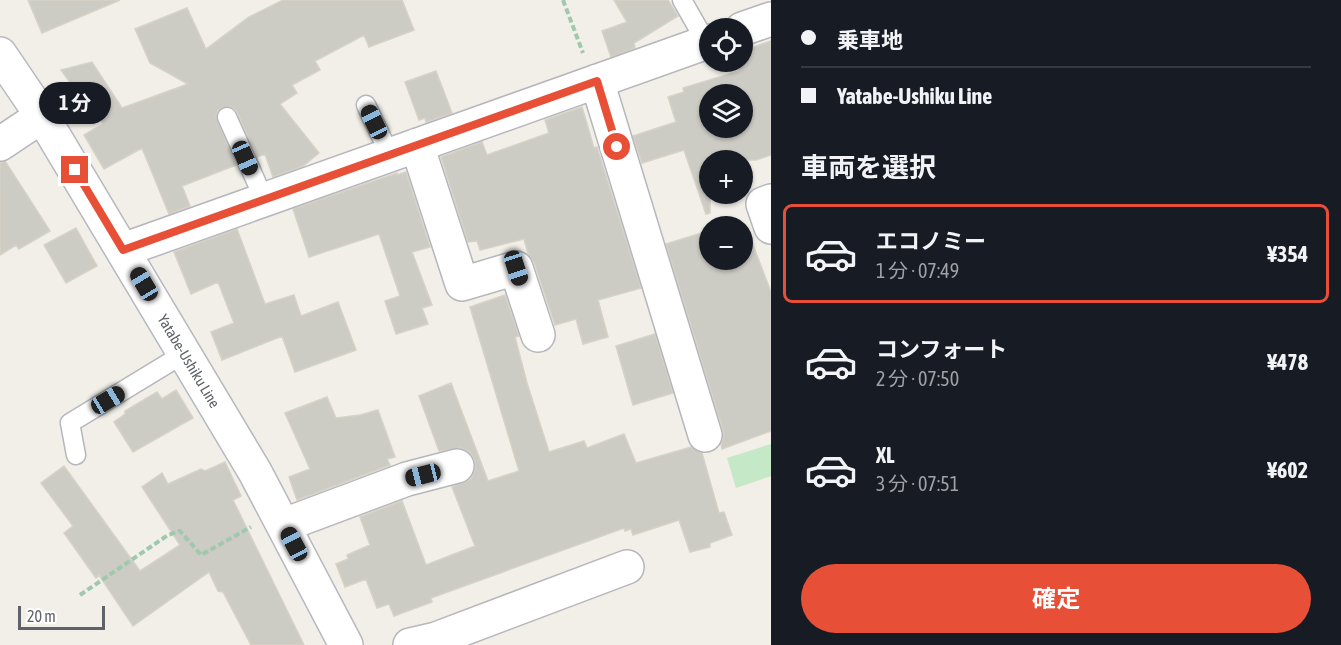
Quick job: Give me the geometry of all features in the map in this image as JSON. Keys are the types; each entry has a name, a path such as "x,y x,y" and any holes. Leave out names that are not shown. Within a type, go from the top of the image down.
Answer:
{"street":[{"path":"753,25 771,19"},
{"path":"123,250 699,45"},
{"name":"Yatabe-Ushiku Line","path":"0,54 42,116 255,472 346,645"},
{"path":"595,82 705,435"},
{"path":"0,144 42,116"},
{"path":"404,150 462,284 516,268 538,335"},
{"path":"771,201 763,204 771,227"},
{"path":"281,519 406,479 457,466"},
{"path":"410,645 436,639 627,567"}],"lane":[{"path":"682,0 699,27"},
{"path":"366,105 404,150"},
{"path":"226,117 264,199"},
{"path":"76,455 70,423 185,353"}],"path":[{"path":"564,0 595,82"},
{"path":"80,595 168,535 180,531 201,555 281,519"}],"green space":[{"path":"771,444 771,476 736,488 727,458"}],"building":[{"path":"28,0 120,0 42,33"},
{"path":"283,0 402,0 414,30 369,47 364,35 315,61 320,70 292,85 297,93 280,104 319,153 303,166 273,177 265,154 257,157 237,112 228,106 218,110 216,116 236,165 182,186 190,206 169,214 142,148 104,169 84,135 103,124 81,89 76,91 61,70 92,62 122,108 188,84 150,63 135,29 187,8 206,49 249,17"},
{"path":"614,0 668,0 678,16 634,43 635,48 611,57 602,31 627,22"},
{"path":"771,41 771,155 753,160 753,150 699,150 699,194 684,150 642,163 633,136 676,122 668,97 684,92 683,88 736,72 753,72 753,47"},
{"path":"436,71 452,113 426,122 425,118 419,120 405,82"},
{"path":"582,107 594,148 597,147 641,288 598,300 608,337 583,344 576,319 555,325 524,239 480,250 477,241 468,242 441,157 482,142 487,155 549,133 545,120"},
{"path":"5,161 50,231 19,249 16,245 0,255 0,163"},
{"path":"406,172 430,247 412,252 432,305 422,308 428,324 396,334 385,301 400,296 379,234 309,257 293,209 397,173 397,175"},
{"path":"703,204 710,204 710,213 706,214"},
{"path":"76,228 97,266 66,283 44,245"},
{"path":"237,229 265,304 294,295 301,316 338,302 356,350 295,372 282,336 222,360 211,332 234,323 218,282 191,294 174,252"},
{"path":"699,234 699,270 753,270 753,245 771,292 771,431 722,449 723,430 666,244"},
{"path":"505,295 519,336 515,337 527,383 549,452 584,441 587,448 624,434 636,463 691,447 702,453 719,513 724,512 732,535 710,543 710,547 690,552 679,520 633,535 631,529 625,531 624,528 431,598 432,602 394,616 389,604 377,608 366,579 345,587 336,564 348,559 347,555 370,545 360,517 402,501 426,565 475,546 452,487 471,479 475,470 475,461 470,452 461,448 439,451 419,396 451,383 488,481 519,471 470,307"},
{"path":"655,334 673,393 633,405 616,346"},
{"path":"176,390 193,418 133,452 114,422 125,414 125,411 157,392 162,399"},
{"path":"327,397 336,418 378,410 395,457 387,459 390,465 297,500 289,477 310,469 285,413"},
{"path":"225,462 241,496 233,500 304,645 251,645 223,592 218,591 209,572 133,626 99,575 96,578 64,533 73,526 41,483 64,466 140,571 180,545 142,487 162,473 168,484 201,469 205,471"}],"route":[{"path":"75,170 123,250 597,81 617,147"}]}
